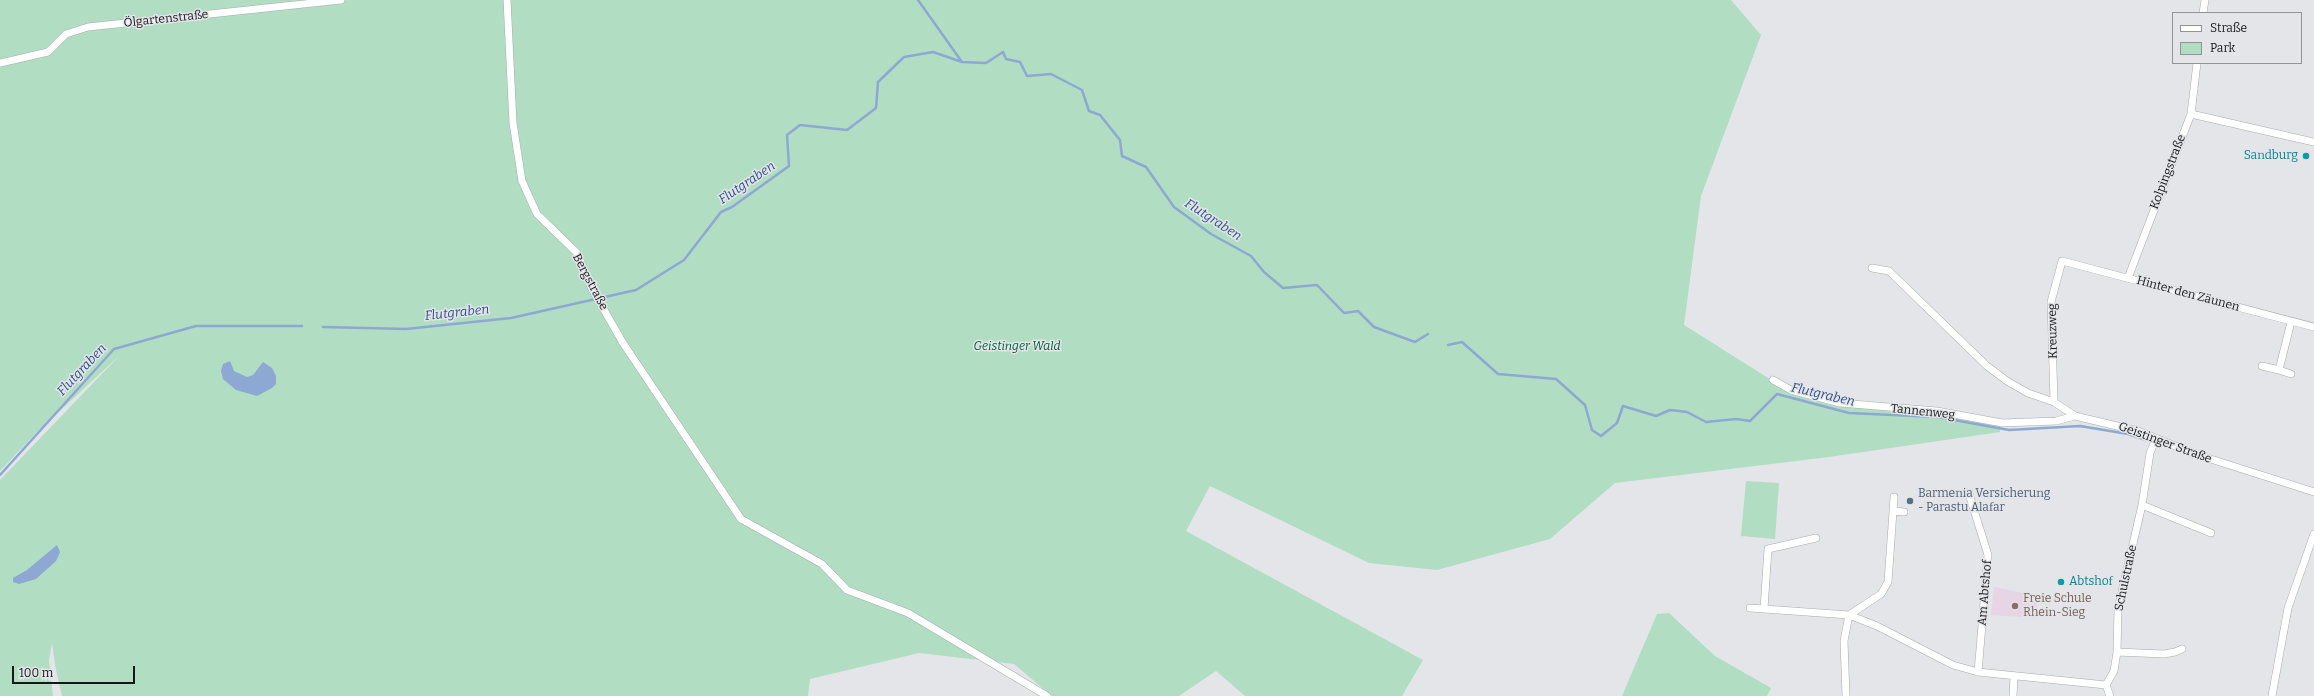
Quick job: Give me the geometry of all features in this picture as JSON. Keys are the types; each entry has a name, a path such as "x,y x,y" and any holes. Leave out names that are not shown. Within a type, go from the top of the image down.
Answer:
{"street":[{"name":"Ölgartenstraße","path":"0,63 48,52 66,34 88,27 341,0"},
{"name":"Bergstraße","path":"507,0 513,123 522,181 537,214 577,253 592,289 623,343 741,519 822,564 847,590 908,612 1047,696"},
{"path":"2203,12 2205,0"},
{"name":"Kolpingstraße","path":"2128,278 2191,114 2197,64"},
{"path":"2191,114 2314,142"},
{"name":"Hinter den Zäunen","path":"2062,261 2314,327"},
{"name":"Kreuzweg","path":"2054,402 2051,302 2062,261"},
{"name":"Geistinger Straße","path":"1872,268 1889,271 1987,366 2007,382 2054,402 2075,416 2101,420 2156,438 2198,456 2313,490"},
{"path":"2279,370 2291,322"},
{"path":"2262,366 2291,374"},
{"name":"Tannenweg","path":"1773,380 1791,390 1840,403 1937,411 2002,423 2056,421 2075,416"},
{"name":"Schulstraße","path":"2106,685 2114,671 2117,652 2118,609 2142,505 2150,453 2156,438"},
{"name":"Am Abtshof","path":"1969,494 1988,555 1978,672"},
{"path":"1846,696 1844,641 1849,615 1881,594 1888,582 1894,497"},
{"path":"2142,505 2211,533"},
{"path":"1894,511 1904,512"},
{"path":"2272,696 2288,608 2314,534"},
{"path":"1764,609 1768,550 1816,538"},
{"path":"1750,608 1849,615 1877,626 1953,665 1978,672 2082,681 2106,685 2110,696"},
{"path":"2117,652 2164,654 2175,652 2182,648"},
{"path":"2013,696 2014,676"}],"shaded area":[{"name":"Freie Schule Rhein-Sieg","path":"1994,587 2038,596 2036,618 1991,615"}],"green space":[{"name":"Geistinger Wald","path":"0,0 1731,0 1761,35 1701,196 1684,325 1773,381 1840,403 1937,411 2000,423 2000,432 1829,457 1615,483 1550,539 1437,570 1369,563 1210,486 1186,531 1423,660 1402,696 1245,696 1216,671 1179,696 1052,696 1014,664 919,653 810,679 808,696 62,696 52,643 49,660 53,696 0,696 0,480 119,356 36,433 0,471"},
{"path":"1746,481 1779,483 1775,539 1741,536"},
{"path":"1669,613 1715,656 1771,688 1767,696 1622,696 1657,614"}],"water":[{"path":"230,361 234,371 247,377 253,375 263,362 272,368 276,376 276,384 272,388 257,396 236,390 223,379 221,371 223,364"},
{"path":"57,545 60,552 56,561 36,579 19,584 13,582 13,578 27,570"}],"waterway":[{"path":"918,0 962,62"},
{"name":"Flutgraben","path":"323,327 406,329 511,318 636,290 684,260 721,212 732,207 789,166 787,135 800,125 847,130 876,108 878,82 904,57 933,52 962,62 986,63 1003,52 1006,59 1020,62 1027,76 1051,74 1082,90 1089,111 1100,115 1120,140 1122,156 1146,167 1174,207 1211,234 1251,256 1264,272 1283,288 1317,285 1344,313 1358,311 1374,327 1415,342 1428,334"},
{"name":"Flutgraben","path":"0,475 114,349 196,326 302,326"},
{"name":"Flutgraben","path":"1448,345 1462,342 1498,374 1556,379 1585,405 1592,430 1601,436 1617,423 1623,406 1656,416 1670,410 1687,412 1706,422 1736,419 1750,421 1777,394 1849,413 1937,417 2009,430 2080,426 2128,434 2146,440"}],"place":[{"name":"Sandburg","path":"2306,156"},
{"name":"Barmenia Versicherung - Parastu Alafar","path":"1910,501"},
{"name":"Abtshof","path":"2061,582"},
{"name":"Freie Schule Rhein-Sieg","path":"2015,606"}]}
